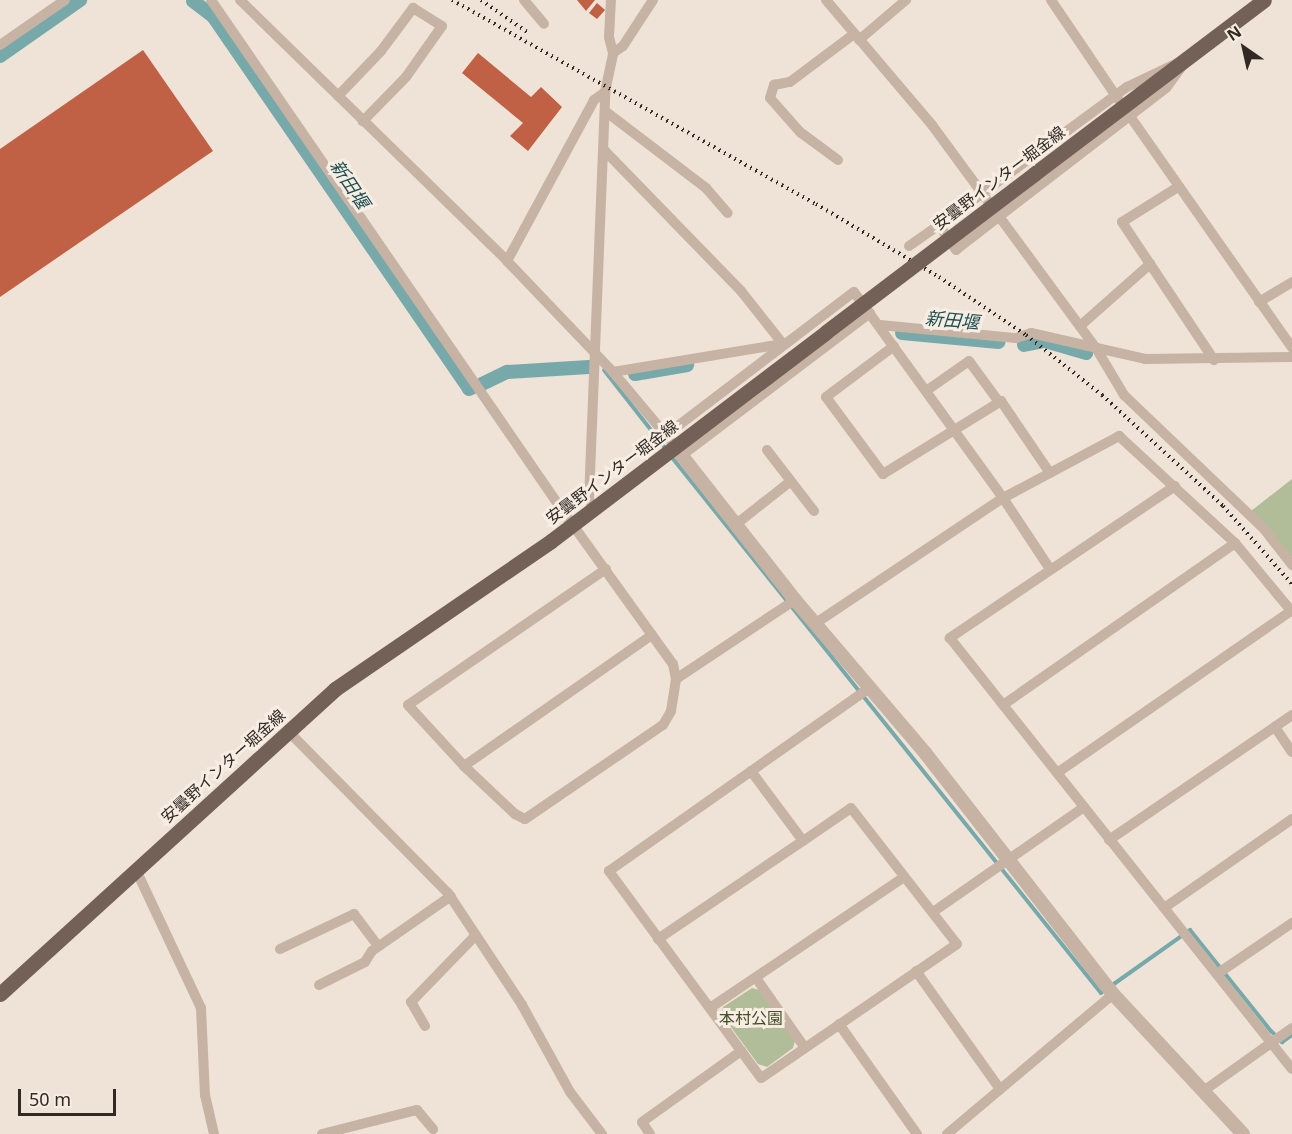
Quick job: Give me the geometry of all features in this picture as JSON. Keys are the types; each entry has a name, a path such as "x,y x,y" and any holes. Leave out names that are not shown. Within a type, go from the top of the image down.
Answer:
{"main road":[{"name":"安曇野インター堀金線","path":"0,994 335,689 574,524 1264,0"}],"street":[{"path":"0,45 65,0"},
{"path":"211,0 673,664 676,679 671,711 663,725 525,819 515,814 464,765 408,705 606,569"},
{"path":"240,0 507,261 596,352 1008,860 1113,994 1243,1134"},
{"path":"524,0 544,24"},
{"path":"594,509 589,500 605,92 613,53 609,37 611,0"},
{"path":"613,53 623,46 653,0"},
{"path":"826,0 983,193 1096,348 1124,395 1263,529 1292,565"},
{"path":"838,160 800,132 770,98 774,85 790,82 857,37 906,0"},
{"path":"1051,0 1178,187 1292,348"},
{"path":"338,96 381,51 413,8 442,26 406,77 363,121"},
{"path":"507,261 594,100 605,92"},
{"path":"909,246 983,193 1123,106"},
{"path":"939,225 957,250 1000,217 1123,106"},
{"path":"605,111 706,188 728,213"},
{"path":"604,150 741,291 783,344"},
{"path":"1178,187 1122,222 1214,360"},
{"path":"1080,326 1150,264"},
{"path":"1259,302 1292,282"},
{"path":"674,446 783,344 854,292 1003,498 1050,569"},
{"path":"674,446 870,312"},
{"path":"880,325 1016,338 1031,333 1145,359 1214,360 1292,357"},
{"path":"613,372 783,344"},
{"path":"894,346 826,398 883,474 999,402"},
{"path":"926,391 969,361 999,402 1001,401 1050,473"},
{"path":"816,624 1003,498 1119,436 1235,543 1292,611 1056,772"},
{"path":"767,450 814,511"},
{"path":"735,525 790,481"},
{"path":"1175,486 950,638 1292,1069"},
{"path":"1003,705 1235,543"},
{"path":"676,679 795,600"},
{"path":"464,765 652,635"},
{"path":"658,939 851,808 957,944 761,1078 658,939 609,871 868,688"},
{"path":"1109,840 1292,715"},
{"path":"1275,727 1292,752"},
{"path":"288,731 451,897 522,1005 570,1092 602,1134"},
{"path":"751,771 803,841"},
{"path":"933,912 1084,807"},
{"path":"1164,908 1292,819"},
{"path":"136,870 201,1008 205,1095 214,1134"},
{"path":"710,1008 904,877"},
{"path":"319,985 365,962 378,946 451,897"},
{"path":"280,949 354,914 378,946"},
{"path":"1217,974 1292,923"},
{"path":"425,1026 411,1002 476,935"},
{"path":"916,971 1000,1089"},
{"path":"756,978 805,1048"},
{"path":"947,1134 1113,994"},
{"path":"839,1024 917,1134"},
{"path":"1202,1092 1292,1028"},
{"path":"645,1133 642,1122 741,1051"},
{"path":"322,1134 417,1110 433,1129"},
{"path":"960,1124 968,1134"}],"green space":[{"path":"1292,479 1292,557 1251,511"},
{"name":"本村公園","path":"752,988 759,990 795,1041 793,1048 767,1067 758,1064 722,1015 723,1007"}],"building":[{"path":"577,0 595,0 586,11"},
{"path":"597,3 605,10 597,19 589,13"},
{"path":"143,50 213,151 0,297 0,149"},
{"path":"478,53 531,97 541,87 562,107 528,151 510,136 523,123 462,73"}],"waterway":[{"name":"新田堰","path":"0,56 80,0"},
{"name":"新田堰","path":"193,1 213,16 469,389 473,387"},
{"name":"新田堰","path":"902,333 999,342"},
{"name":"新田堰","path":"1024,345 1045,341 1086,353"},
{"name":"新田堰","path":"635,374 687,365"},
{"name":"新田堰","path":"482,384 507,372 589,367"},
{"path":"604,370 666,449"},
{"path":"670,455 1101,993 1105,990"},
{"path":"1111,986 1190,930 1271,1031 1282,1042 1292,1035"}],"railway":[{"path":"452,0 816,204 939,277 1026,335 1102,395 1223,506 1292,584"},
{"path":"481,0 527,32"}]}
